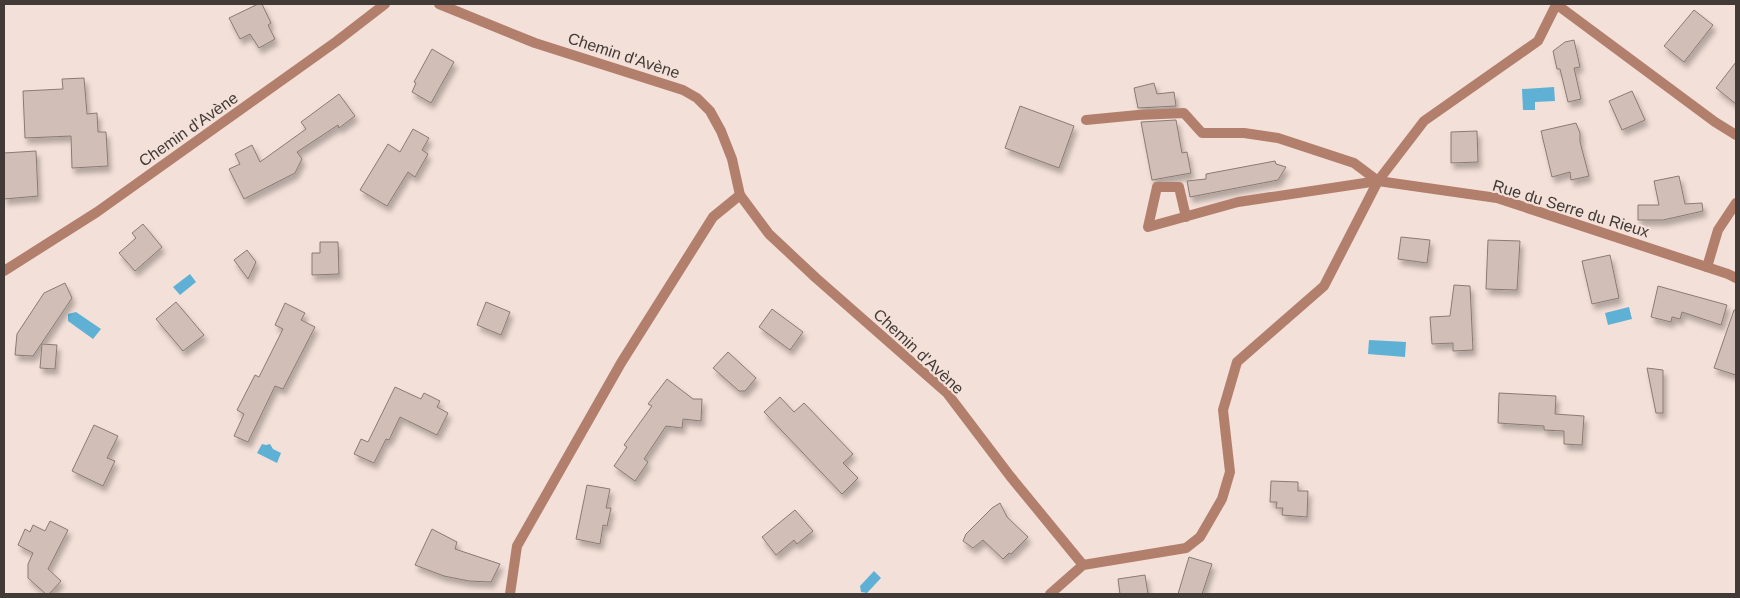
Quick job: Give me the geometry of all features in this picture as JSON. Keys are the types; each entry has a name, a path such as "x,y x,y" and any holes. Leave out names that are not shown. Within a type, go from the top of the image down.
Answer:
{"street":[{"name":"Chemin d'Avène","path":"4,272 97,212 337,41 385,4"},
{"name":"Chemin d'Avène","path":"439,4 535,43 683,90 698,98 710,111 721,131 732,159 740,195 769,234 816,278 947,393 1010,476 1083,564"},
{"path":"1050,594 1083,564 1186,548 1200,537 1222,499 1230,472 1223,410 1237,362 1324,286 1378,181 1424,121 1538,41 1556,4 1715,122 1736,135"},
{"path":"1086,120 1184,112 1202,133 1244,133 1278,138 1354,162 1378,181"},
{"name":"Rue du Serre du Rieux","path":"1186,218 1180,187 1157,187 1148,227 1186,218 1238,202 1378,181 1497,198 1736,278"},
{"path":"510,594 517,546 621,363 713,217 740,195"},
{"path":"1707,267 1718,230 1736,202"}],"water":[{"path":"1554,87 1555,101 1535,102 1535,110 1523,110 1522,89"},
{"path":"190,274 196,282 180,295 173,287"},
{"path":"1629,307 1632,319 1608,325 1605,313"},
{"path":"76,312 101,329 93,339 68,321 68,314"},
{"path":"1369,340 1406,342 1405,357 1368,354"},
{"path":"262,444 270,444 273,449 281,453 277,463 257,453"},
{"path":"874,571 881,578 867,593 861,592 860,586"}],"building":[{"path":"258,4 262,4 271,23 268,25 275,39 259,48 250,34 240,39 229,18"},
{"path":"1694,10 1713,25 1684,62 1664,46"},
{"path":"1574,40 1580,67 1574,68 1581,99 1568,102 1560,69 1557,69 1553,51 1565,42"},
{"path":"432,49 454,62 431,103 412,92 416,83 414,82"},
{"path":"1736,62 1736,104 1716,88"},
{"path":"84,78 87,114 97,113 98,132 106,132 108,166 72,168 71,136 25,138 23,91 63,89 62,79"},
{"path":"1154,83 1157,94 1174,92 1176,106 1138,108 1134,88"},
{"path":"1632,91 1645,120 1622,130 1609,101"},
{"path":"339,94 355,116 339,128 338,125 297,152 302,159 295,173 244,199 229,169 240,164 235,154 252,145 260,162 306,129 301,122"},
{"path":"1020,106 1074,126 1059,168 1005,148"},
{"path":"1176,120 1182,153 1187,152 1191,173 1152,180 1141,122"},
{"path":"1576,123 1580,133 1580,142 1589,176 1571,180 1570,172 1552,177 1541,131"},
{"path":"413,129 429,138 422,150 428,154 415,177 408,172 387,206 360,190 388,144 400,152"},
{"path":"1477,131 1478,162 1451,163 1451,132"},
{"path":"36,151 38,196 4,199 4,153"},
{"path":"1275,161 1276,164 1286,167 1278,180 1190,197 1187,181 1206,179 1206,174"},
{"path":"1679,176 1685,204 1702,203 1703,211 1663,220 1638,220 1638,205 1659,205 1654,181"},
{"path":"143,224 162,247 135,271 119,253 136,238 132,233"},
{"path":"1401,237 1430,240 1427,263 1398,259"},
{"path":"1488,240 1520,241 1517,290 1486,289"},
{"path":"320,242 338,242 339,274 312,275 312,253 320,253"},
{"path":"247,250 256,262 248,279 234,260"},
{"path":"1610,255 1619,298 1592,304 1582,261"},
{"path":"65,283 72,298 33,356 15,355 17,334 44,293"},
{"path":"1454,285 1470,286 1473,350 1453,351 1453,343 1432,344 1430,317 1450,316"},
{"path":"1658,286 1727,305 1721,325 1682,312 1680,319 1672,317 1671,322 1651,317"},
{"path":"176,302 204,335 183,351 156,319"},
{"path":"486,302 510,312 501,335 477,325"},
{"path":"285,303 305,313 301,320 315,327 283,389 275,386 248,442 234,436 244,414 237,410 255,375 259,377 283,329 275,325"},
{"path":"772,309 803,332 790,350 759,327"},
{"path":"1734,310 1736,310 1736,375 1714,368"},
{"path":"42,344 57,345 55,369 40,368"},
{"path":"728,352 756,378 745,391 739,391 713,368"},
{"path":"1647,368 1663,370 1663,413 1656,413"},
{"path":"667,379 693,399 702,399 701,421 683,419 682,428 666,426 644,459 648,462 635,481 614,466 627,447 624,445 652,406 648,404"},
{"path":"395,387 421,399 424,393 440,401 437,407 448,413 437,435 400,417 389,440 386,439 374,463 354,454 361,439 368,442"},
{"path":"1499,393 1556,396 1555,414 1584,416 1582,445 1564,444 1564,431 1544,430 1544,426 1498,423"},
{"path":"780,397 794,412 804,403 853,454 843,463 858,478 842,494 764,412"},
{"path":"94,425 118,436 107,458 115,461 103,486 72,471"},
{"path":"1271,481 1298,482 1298,491 1308,491 1307,517 1282,515 1283,508 1276,508 1277,502 1270,502"},
{"path":"587,485 610,489 606,508 611,508 607,526 603,525 600,544 576,539"},
{"path":"1000,503 1007,517 1028,537 1011,554 1009,553 1003,559 983,540 973,548 963,541 966,534 992,508"},
{"path":"795,510 813,531 797,544 794,540 776,555 762,537"},
{"path":"50,521 68,530 48,569 61,581 49,594 46,594 28,578 28,564 33,553 18,545 25,529 30,532 33,525 45,531"},
{"path":"432,529 457,542 455,549 500,564 491,582 469,581 444,576 415,565"},
{"path":"1189,557 1212,564 1202,594 1178,594"},
{"path":"1145,575 1148,594 1120,594 1118,579"}]}
